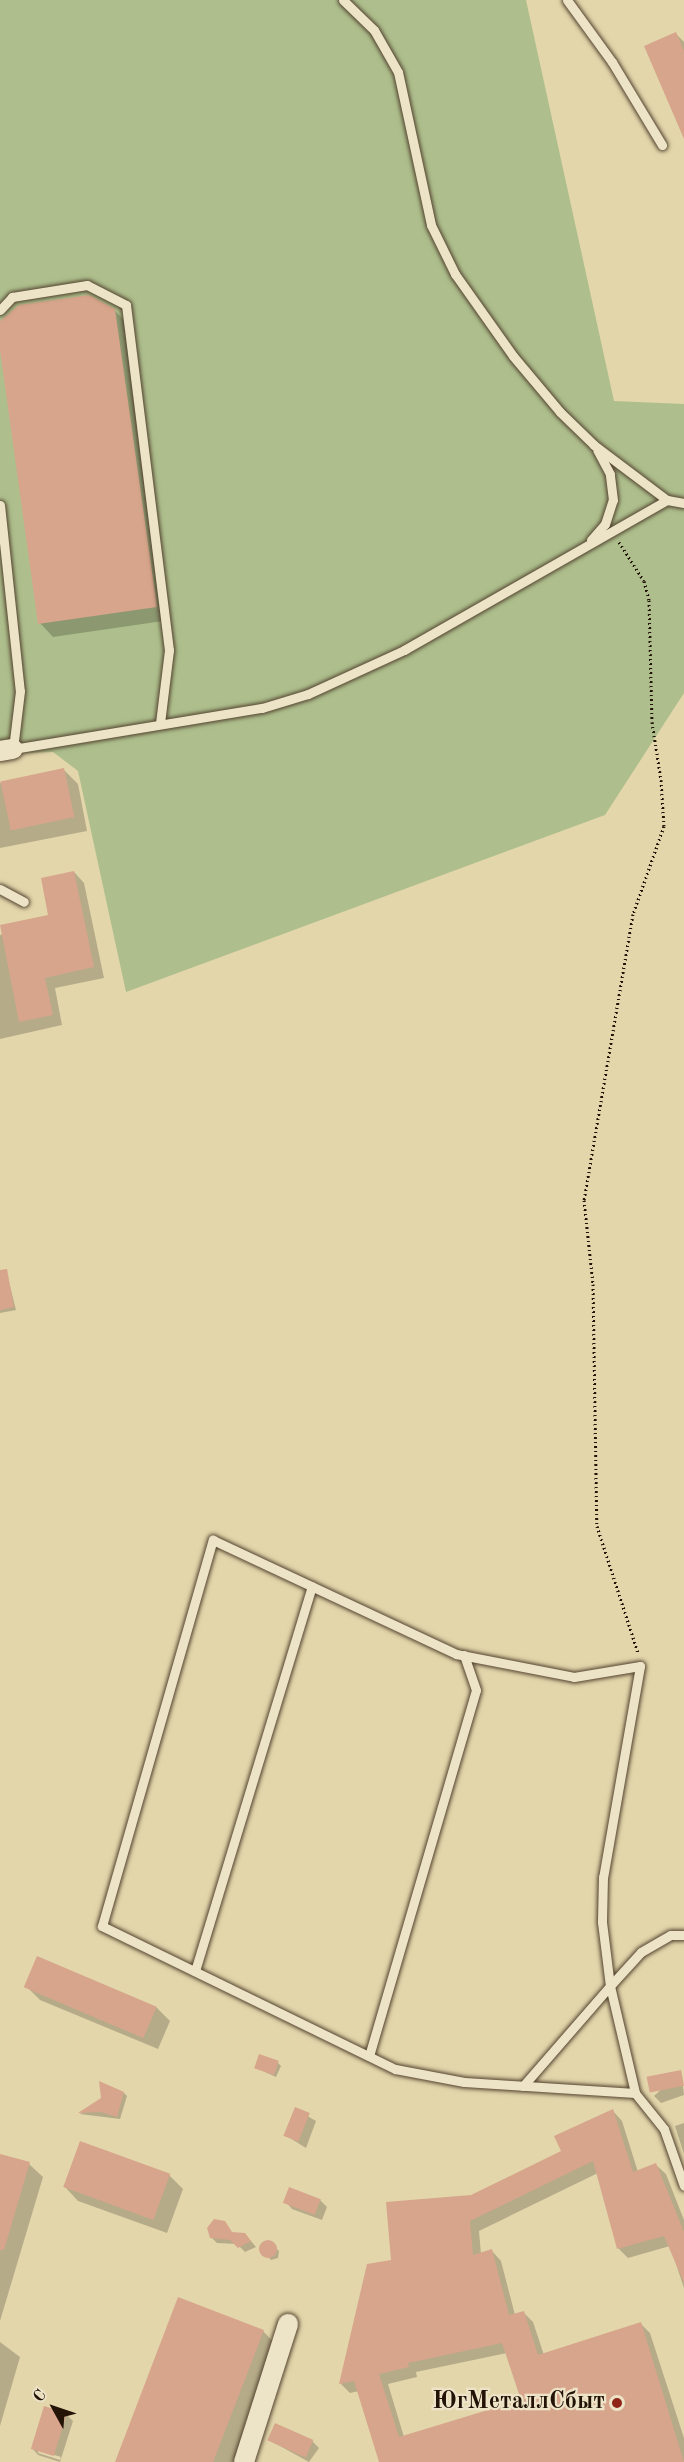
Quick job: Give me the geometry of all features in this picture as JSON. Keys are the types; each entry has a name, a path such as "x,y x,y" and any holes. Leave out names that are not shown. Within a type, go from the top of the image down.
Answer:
{"street":[{"path":"244,2462 288,2324"}],"lane":[{"path":"344,0 374,30 398,72 431,225 455,274 513,356 594,445 667,500 684,503"},
{"path":"567,0 612,62 662,145"},
{"path":"0,310 12,297 87,285 126,305 169,650 160,723"},
{"path":"587,545 605,524 613,500 610,474 594,445"},
{"path":"0,505 20,692 7,750 262,708 308,694 404,650 667,500"},
{"path":"0,889 24,902"},
{"path":"635,2093 464,2082 395,2069 102,1926 213,1540 464,1655 574,1677 639,1666 603,1877 602,1923 610,1986 635,2093 664,2129 684,2186"},
{"path":"195,1971 312,1586"},
{"path":"369,2056 476,1690 464,1655"},
{"path":"523,2086 640,1952 671,1935 684,1935"}],"path":[{"path":"611,531 644,581 649,600 652,722 662,780 664,826 633,914 584,1200 593,1284 597,1526 636,1645 639,1666"}],"green space":[{"path":"0,0 526,0 614,401 684,404 684,693 605,815 126,992 78,771 53,752 0,754"}],"building":[{"path":"676,32 684,51 684,139 644,46"},
{"path":"89,295 115,309 157,607 38,624 0,350 0,321 19,305"},
{"path":"64,768 74,817 11,830 0,782"},
{"path":"74,871 94,967 45,978 53,1015 19,1022 0,925 48,915 41,878"},
{"path":"7,1269 14,1307 0,1310 0,1270"},
{"path":"37,1956 157,2007 143,2038 24,1987"},
{"path":"259,2054 279,2061 274,2075 254,2068"},
{"path":"681,2070 684,2086 650,2092 647,2077"},
{"path":"99,2081 124,2092 117,2117 101,2112 78,2113 101,2098"},
{"path":"295,2107 310,2113 298,2142 283,2136"},
{"path":"613,2109 633,2172 656,2163 684,2232 684,2283 664,2236 617,2249 593,2161 470,2221 473,2255 492,2249 509,2315 524,2311 538,2355 641,2322 684,2462 379,2462 354,2381 339,2384 367,2264 391,2260 386,2202 471,2195 561,2151 554,2136","holes":["502,2343 521,2400 399,2437 379,2374 409,2367 408,2363"]},
{"path":"80,2141 170,2174 153,2220 63,2187"},
{"path":"0,2154 30,2162 4,2250 0,2250"},
{"path":"289,2187 321,2199 315,2215 283,2203"},
{"path":"214,2219 225,2221 232,2232 245,2233 251,2241 238,2248 230,2240 210,2238 207,2228"},
{"path":"268,2240 274,2243 277,2249 274,2255 268,2258 262,2255 259,2249 262,2243"},
{"path":"178,2297 264,2330 213,2462 115,2462"},
{"path":"44,2406 67,2413 54,2456 31,2449"},
{"path":"275,2423 313,2440 306,2457 267,2440"}],"place":[{"name":"ЮгМеталлСбыт","path":"617,2403"}]}
